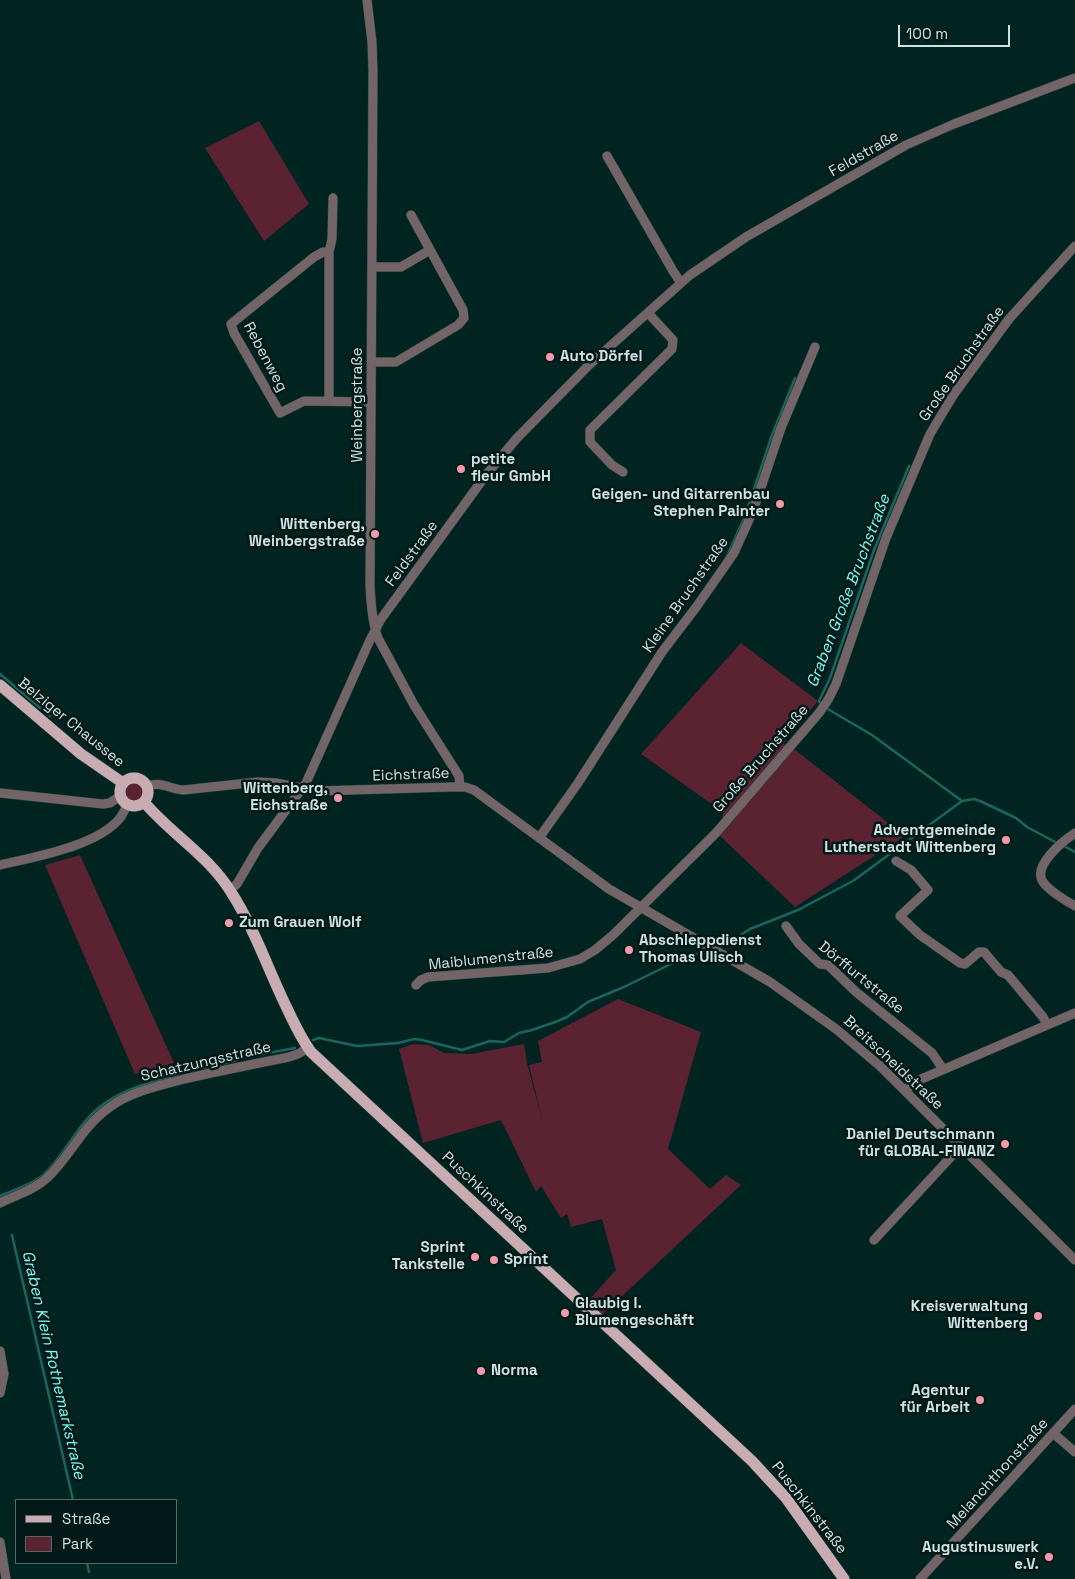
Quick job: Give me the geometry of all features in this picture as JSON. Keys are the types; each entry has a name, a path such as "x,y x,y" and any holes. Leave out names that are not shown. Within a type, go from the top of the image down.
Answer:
{"main road":[{"name":"Belziger Chaussee","path":"0,685 87,759 123,783"},
{"path":"136,778 142,780 147,786 148,795 144,802 136,806 124,800 121,787 128,779 136,778"},
{"name":"Puschkinstraße","path":"144,802 161,821 207,861 230,890 241,908 306,1045 326,1067 752,1461 786,1498 844,1579"}],"street":[{"name":"Weinbergstraße","path":"367,0 373,56 370,585 375,630 414,704 459,776 460,787"},
{"name":"Feldstraße","path":"230,890 239,881 250,861 302,789 375,630 486,475 517,438 588,366 681,283 746,237 906,145 954,124 1075,78"},
{"path":"607,156 681,283"},
{"path":"329,401 329,252 332,239 333,198"},
{"path":"372,362 396,362 458,325 464,318 464,310 411,214"},
{"name":"Große Bruchstraße","path":"640,908 716,833 824,707 840,674 886,538 930,434 954,394 1009,319 1075,246"},
{"path":"372,267 401,267 430,250"},
{"name":"Rebenweg","path":"329,252 323,252 314,257 231,324 234,333 280,413 304,401 372,402"},
{"path":"623,472 612,465 590,442 590,430 672,349 673,340 648,313"},
{"name":"Kleine Bruchstraße","path":"539,838 578,783 662,652 734,553 753,511 778,436 815,347"},
{"name":"Eichstraße","path":"147,786 157,784 184,790 268,782 317,791 460,787 474,790 603,885 640,908"},
{"path":"0,793 107,804 124,800"},
{"path":"0,865 72,846 92,838 117,822 124,800"},
{"path":"1075,833 1061,843 1040,872 1040,877 1046,886 1075,906"},
{"path":"896,861 911,870 928,890 900,916 920,935 960,963 965,964 979,952 984,952 1001,972 1008,976 1043,1017 1047,1025"},
{"name":"Maiblumenstraße","path":"416,985 428,977 548,968 570,963 588,955 603,944 640,908"},
{"name":"Breitscheidstraße","path":"640,908 717,950 786,992 862,1050 1075,1260"},
{"name":"Dörffurtstraße","path":"786,926 799,944 820,964 828,965 856,992 932,1053 943,1069"},
{"path":"904,1090 919,1080 943,1069 1075,1013"},
{"name":"Schatzungsstraße","path":"0,1203 31,1189 46,1179 88,1126 105,1110 118,1102 148,1088 289,1057 298,1054 306,1045"},
{"path":"874,1240 961,1146"},
{"path":"0,1350 4,1374 0,1393"},
{"name":"Melanchthonstraße","path":"920,1579 1075,1409"},
{"path":"1053,1433 1075,1452"},
{"path":"0,1542 6,1579"}],"green space":[{"path":"259,121 309,204 264,241 205,148"},
{"path":"741,643 818,701 783,743 794,749 905,836 795,907 720,836 723,812 641,754"},
{"path":"134,783 140,786 143,792 140,798 134,801 128,798 125,792 128,786"},
{"path":"80,855 174,1063 135,1074 45,865"},
{"path":"618,999 701,1032 668,1149 710,1189 726,1175 741,1185 602,1315 588,1301 616,1270 602,1219 571,1227 567,1214 561,1218 541,1186 536,1192 501,1120 423,1143 399,1049 413,1044 429,1045 444,1053 471,1054 524,1044 527,1063 543,1123 529,1065 542,1062 538,1041"}],"waterway":[{"path":"727,556 745,516 772,435 795,378"},
{"name":"Graben Große Bruchstraße","path":"821,704 819,701 830,678 874,550 909,466"},
{"path":"0,674 50,716"},
{"name":"Graben Große Bruchstraße","path":"826,708 872,735 962,801"},
{"path":"725,945 750,929 798,910 853,881 962,801 974,799 980,801 1016,818 1027,827 1057,843"},
{"path":"1062,845 1075,852"},
{"path":"313,1040 319,1038 357,1046 398,1043 414,1039 462,1050 490,1041 504,1042 519,1033 567,1017 588,1002 675,962 701,953"},
{"path":"192,1072 252,1056 295,1048"},
{"path":"0,1196 27,1185 42,1176 84,1122 101,1106 138,1086 179,1075"},
{"name":"Graben Klein Rothemarkstraße","path":"12,1235 73,1499"},
{"name":"Graben Klein Rothemarkstraße","path":"87,1564 89,1572"}],"place":[{"name":"Auto Dörfel","path":"550,357"},
{"name":"petite fleur GmbH","path":"461,469"},
{"name":"Geigen- und Gitarrenbau Stephen Painter","path":"780,504"},
{"name":"Wittenberg, Weinbergstraße","path":"375,534"},
{"name":"Wittenberg, Eichstraße","path":"338,798"},
{"name":"Adventgemeinde Lutherstadt Wittenberg","path":"1006,840"},
{"name":"Zum Grauen Wolf","path":"229,923"},
{"name":"Abschleppdienst Thomas Ulisch","path":"629,950"},
{"name":"Daniel Deutschmann für GLOBAL-FINANZ","path":"1005,1144"},
{"name":"Sprint Tankstelle","path":"475,1257"},
{"name":"Sprint","path":"494,1260"},
{"name":"Glaubig I. Blumengeschäft","path":"565,1313"},
{"name":"Kreisverwaltung Wittenberg","path":"1038,1316"},
{"name":"Norma","path":"481,1371"},
{"name":"Agentur für Arbeit","path":"980,1400"},
{"name":"Augustinuswerk e.V.","path":"1049,1557"}]}
